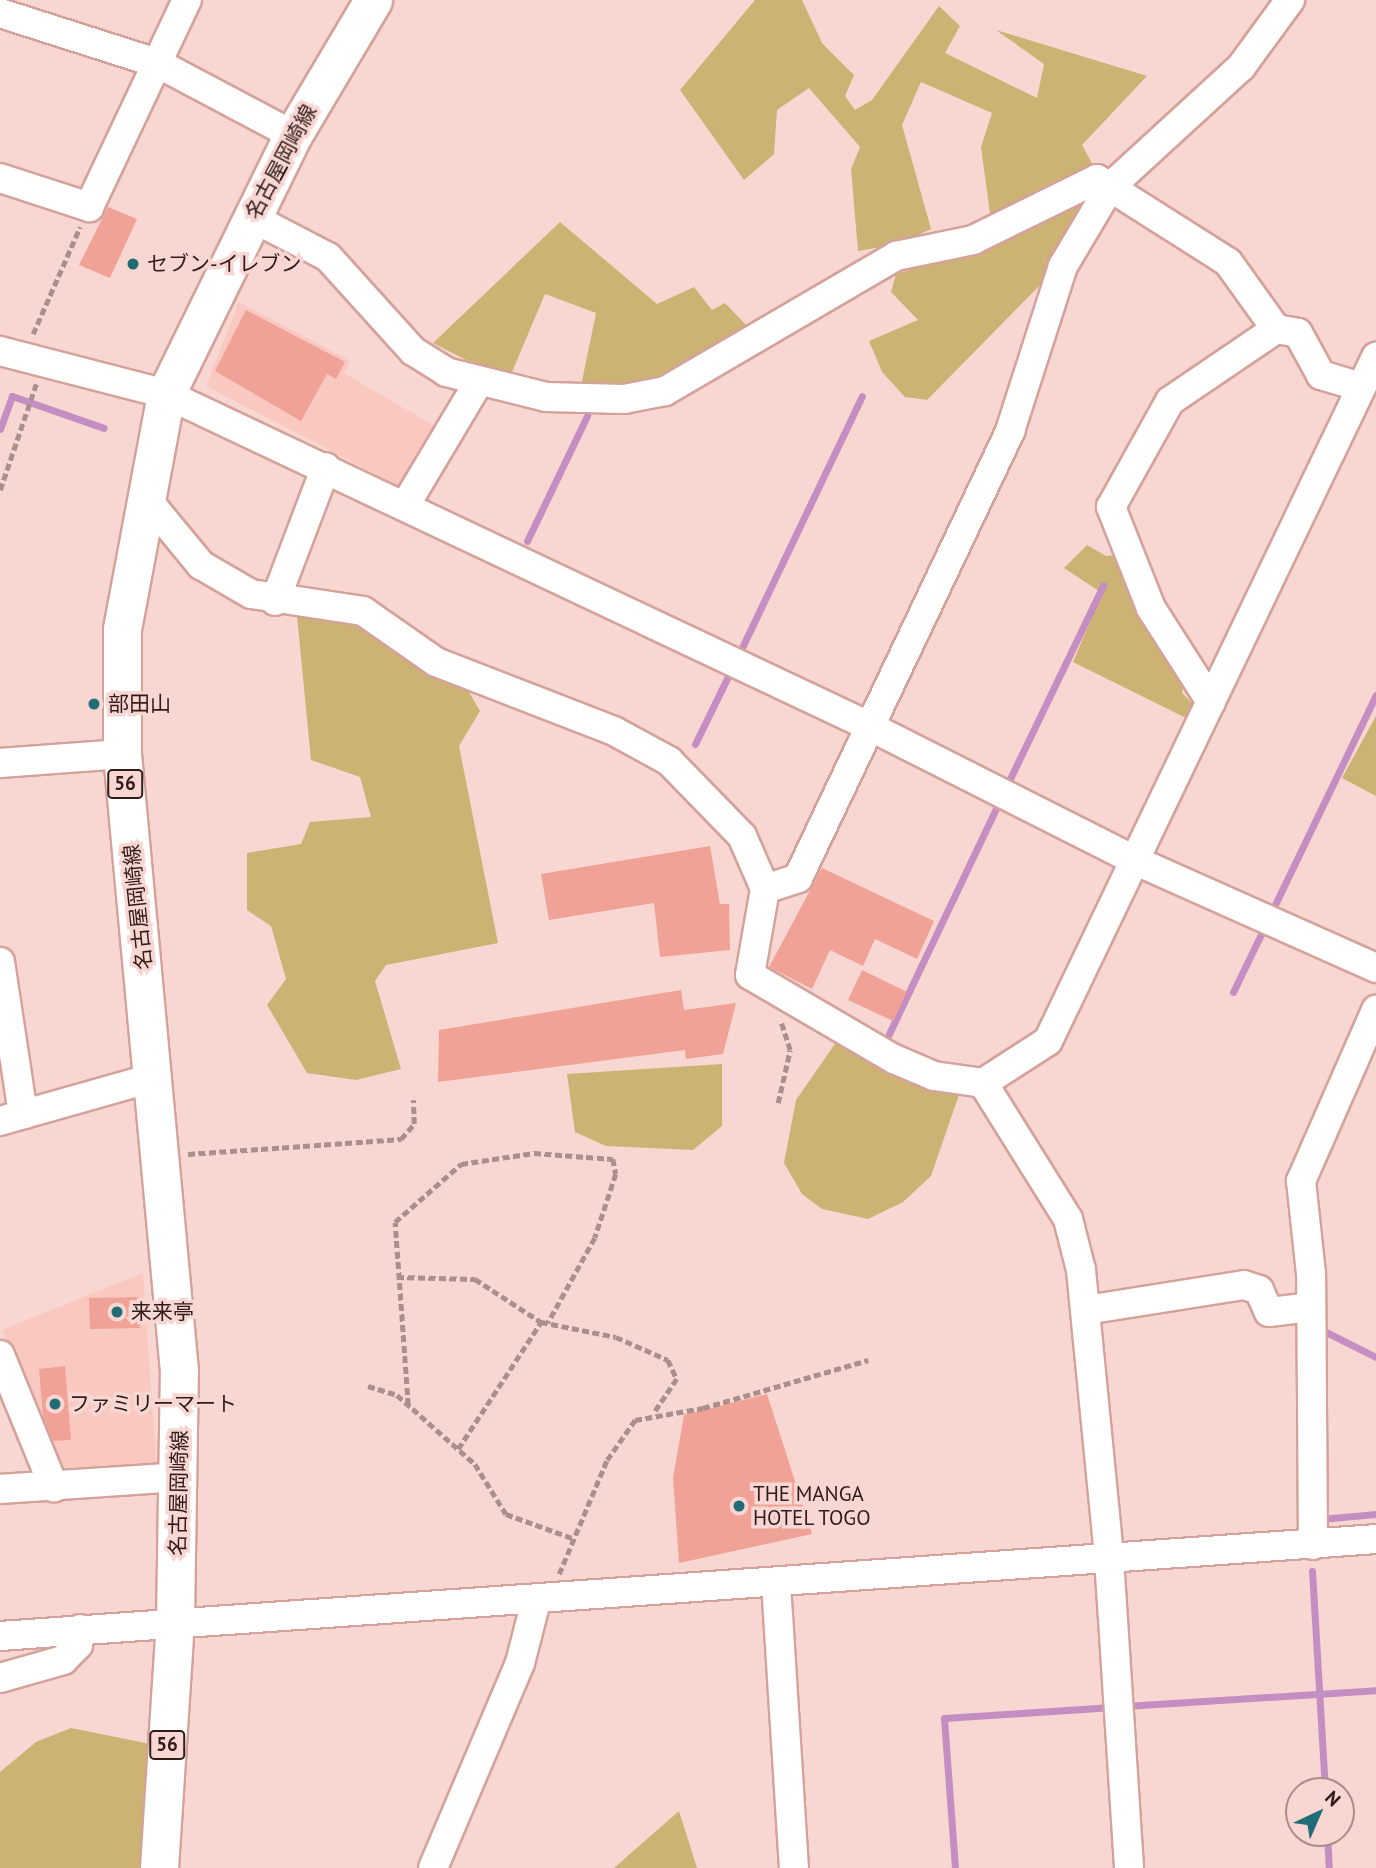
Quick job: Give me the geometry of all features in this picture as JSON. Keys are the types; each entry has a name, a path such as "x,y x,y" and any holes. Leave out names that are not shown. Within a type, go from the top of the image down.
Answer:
{"main road":[{"name":"名古屋岡崎線","path":"159,1868 175,1621 180,1477 163,1154 122,754 122,629 149,502 166,394 293,135 373,0"}],"street":[{"path":"0,178 89,207 187,0"},
{"path":"765,889 798,878 871,727 1010,431 1063,266 1110,187 1241,67 1290,0"},
{"path":"0,13 34,11 157,63 293,135"},
{"path":"251,217 328,257 413,351 477,384 546,397 652,396 897,256 973,240 1097,179 1228,262 1276,329 1298,333 1321,375 1362,387"},
{"path":"1211,702 1151,608 1111,507 1170,401 1276,329"},
{"path":"22,357 166,394 406,503 871,727 1136,861 1376,968"},
{"path":"149,502 201,565 275,601 363,611 436,662 644,744 742,836 765,889 750,975 768,989 914,1068 983,1083 1048,1041 1376,357"},
{"path":"406,503 477,384"},
{"path":"275,601 326,467"},
{"path":"0,763 122,754"},
{"path":"0,962 11,1117 155,1077"},
{"path":"1313,1545 1311,1307 1301,1181 1376,1010"},
{"path":"983,1083 1068,1219 1086,1310 1110,1558 1129,1868"},
{"path":"1086,1310 1244,1285 1259,1290 1269,1312 1311,1307"},
{"path":"0,1355 54,1487"},
{"path":"0,1489 180,1477"},
{"path":"0,1636 175,1621 546,1600 1376,1539"},
{"path":"776,1583 794,1868"},
{"path":"433,1868 546,1600"},
{"path":"0,1678 63,1660 78,1645 80,1629"}],"path":[{"path":"0,490 22,357 89,207"},
{"path":"768,989 789,1050 778,1102"},
{"path":"163,1154 401,1139 414,1124 413,1100"},
{"path":"408,1405 397,1277 398,1213 424,1201 461,1164 534,1153 608,1156 616,1174 595,1238 548,1323"},
{"path":"397,1277 475,1279 541,1322 616,1337 674,1365 675,1386 655,1412 624,1432 572,1538 546,1600"},
{"path":"458,1449 541,1322"},
{"path":"655,1412 703,1408 868,1360"},
{"path":"368,1386 408,1405 458,1449 483,1473 506,1514 572,1538"}],"shaded area":[{"path":"755,0 802,0 822,43 854,75 845,96 855,110 872,100 939,6 960,26 945,53 1037,98 1044,64 996,30 1147,76 1082,145 1094,167 1013,212 990,214 981,147 992,113 921,82 902,125 931,229 899,244 858,251 851,169 860,147 809,88 777,110 774,154 744,180 680,90"},
{"path":"1080,200 1091,207 1056,269 927,400 905,397 882,372 869,341 918,320 891,292 896,274 977,250"},
{"path":"560,222 657,304 694,287 712,310 725,303 751,330 668,379 626,388 581,386 596,313 545,294 512,372 497,376 433,343"},
{"path":"239,302 350,361 344,373 436,427 412,475 397,485 206,386"},
{"path":"1087,545 1106,556 1120,555 1184,681 1182,693 1196,707 1192,721 1073,662 1102,593 1064,568"},
{"path":"334,615 360,622 466,687 480,711 459,746 498,943 386,965 375,981 401,1069 356,1080 307,1073 267,1005 286,979 271,926 247,910 247,853 301,844 310,822 371,817 360,777 311,760 297,616"},
{"path":"1376,716 1376,796 1342,778"},
{"path":"837,1041 961,1089 931,1176 903,1202 868,1219 822,1209 802,1194 784,1163 796,1100"},
{"path":"722,1064 722,1126 693,1150 606,1146 575,1132 567,1074"},
{"path":"143,1273 157,1471 65,1479 2,1330"},
{"path":"71,1728 160,1746 153,1868 0,1868 0,1772 36,1742"},
{"path":"679,1811 697,1868 614,1868"}],"building":[{"path":"108,207 137,219 110,278 79,265"},
{"path":"246,310 345,362 336,379 327,374 301,421 215,371"},
{"path":"710,846 720,904 729,904 730,950 660,957 654,903 549,920 541,874"},
{"path":"822,868 934,921 917,959 875,939 863,966 830,950 812,989 769,967"},
{"path":"862,970 907,992 893,1021 848,1000"},
{"path":"681,990 684,1010 736,1003 723,1054 686,1059 685,1050 438,1082 439,1030"},
{"path":"139,1297 140,1328 90,1329 89,1298"},
{"name":"ファミリーマート","path":"65,1366 71,1440 53,1441 43,1417 39,1369"},
{"name":"THE MANGA HOTEL TOGO","path":"767,1394 812,1534 679,1563 673,1478 684,1415"}],"waterway":[{"path":"0,429 12,396 104,428"},
{"path":"737,658 862,396"},
{"path":"527,541 587,416"},
{"path":"1006,787 1103,585"},
{"path":"695,744 732,668"},
{"path":"1270,915 1376,695"},
{"path":"887,1038 1001,798"},
{"path":"1233,992 1265,926"},
{"path":"1322,1336 1322,1330 1376,1357"},
{"path":"1321,1519 1376,1514"},
{"path":"1312,1571 1324,1777"},
{"path":"1125,1706 1376,1690"},
{"path":"955,1868 944,1718 1113,1707"},
{"path":"1328,1847 1329,1868"}],"place":[{"name":"セブン-イレブン","path":"133,264"},
{"name":"部田山","path":"94,704"},
{"name":"来来亭","path":"117,1312"},
{"name":"ファミリーマート","path":"55,1404"},
{"name":"THE MANGA HOTEL TOGO","path":"739,1506"}]}
